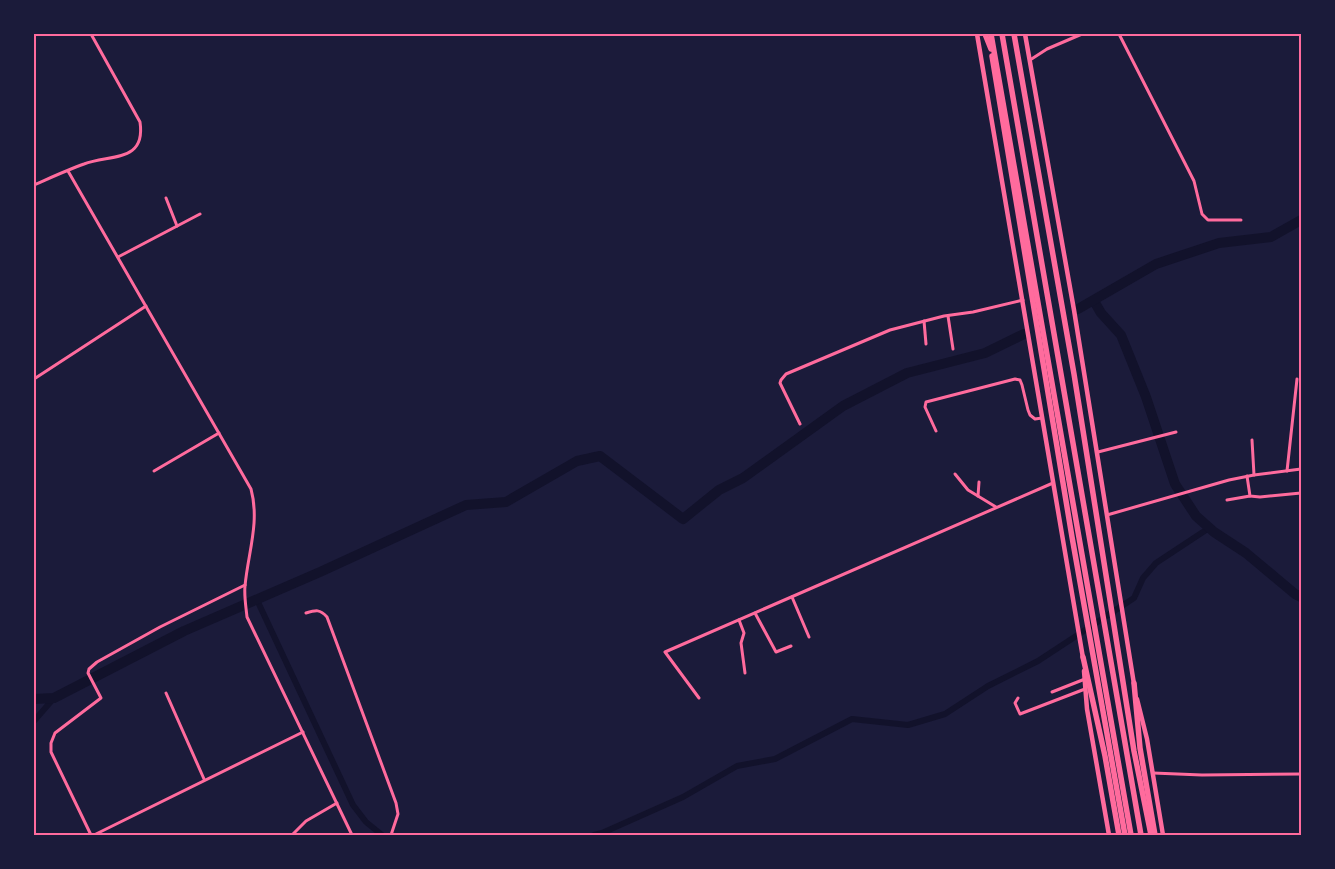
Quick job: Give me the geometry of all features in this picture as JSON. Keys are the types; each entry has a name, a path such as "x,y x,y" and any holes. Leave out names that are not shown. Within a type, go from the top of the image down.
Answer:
{"highway":[{"path":"988,34 1072,537 1125,835"},
{"path":"988,34 1131,835"},
{"path":"1002,34 1142,835"},
{"path":"1014,34 1072,364 1133,741 1151,835"},
{"path":"1083,657 1105,756 1119,835"},
{"path":"1134,683 1140,748 1156,835"}],"main road":[{"path":"976,34 1083,657 1087,708 1108,835"},
{"path":"1025,34 1077,325 1134,683 1147,739 1163,835"}],"street":[{"path":"34,185 86,163 121,156 131,152 139,143 142,134 140,122 91,34"},
{"path":"1030,60 1047,49 1082,34"},
{"path":"1119,34 1194,181 1202,214 1208,220 1241,220"},
{"path":"68,171 252,489 255,503 255,518 245,585 247,617 352,835"},
{"path":"166,198 177,226"},
{"path":"118,257 200,214"},
{"path":"800,424 780,383 782,377 795,369 890,330 1023,300"},
{"path":"34,378 146,306"},
{"path":"948,316 953,349"},
{"path":"924,322 926,344"},
{"path":"936,432 925,407 926,402 1015,379 1020,380 1030,416 1035,419 1043,418"},
{"path":"1287,470 1297,379"},
{"path":"1098,452 1176,432"},
{"path":"154,471 219,433"},
{"path":"1252,440 1254,474"},
{"path":"1107,514 1254,474 1301,469"},
{"path":"956,474 964,487 996,507"},
{"path":"1247,476 1250,496"},
{"path":"978,496 979,482"},
{"path":"699,698 665,652 1054,483"},
{"path":"1227,500 1250,496 1260,497 1301,493"},
{"path":"245,585 160,627 96,662 89,669 88,673 101,698 55,733 51,743 51,752 93,835 302,732"},
{"path":"792,597 809,637"},
{"path":"306,613 317,610 323,612 328,618 396,803 398,814 391,835"},
{"path":"755,613 776,652 791,646"},
{"path":"739,620 744,633 741,643 745,673"},
{"path":"1052,692 1085,679"},
{"path":"1018,698 1015,703 1020,714 1085,689"},
{"path":"166,693 204,780"},
{"path":"1152,773 1202,775 1301,774"},
{"path":"292,835 306,821 337,803"}],"waterway":[{"path":"1078,309 1156,264 1219,243 1271,237 1301,220"},
{"path":"1094,301 1101,313 1121,335 1146,397 1175,484 1196,516 1214,532 1246,553 1301,597"},
{"path":"34,699 54,698 184,631 320,572 466,505 506,502 577,461 600,456 683,519 719,490 743,478 843,406 907,373 985,353 1024,334"},
{"path":"594,835 683,797 737,766 775,759 852,719 908,725 945,714 988,686 1038,661 1134,598 1143,578 1156,563 1209,528"},
{"path":"257,600 353,805 366,822 382,835"},
{"path":"34,721 54,698"}]}
